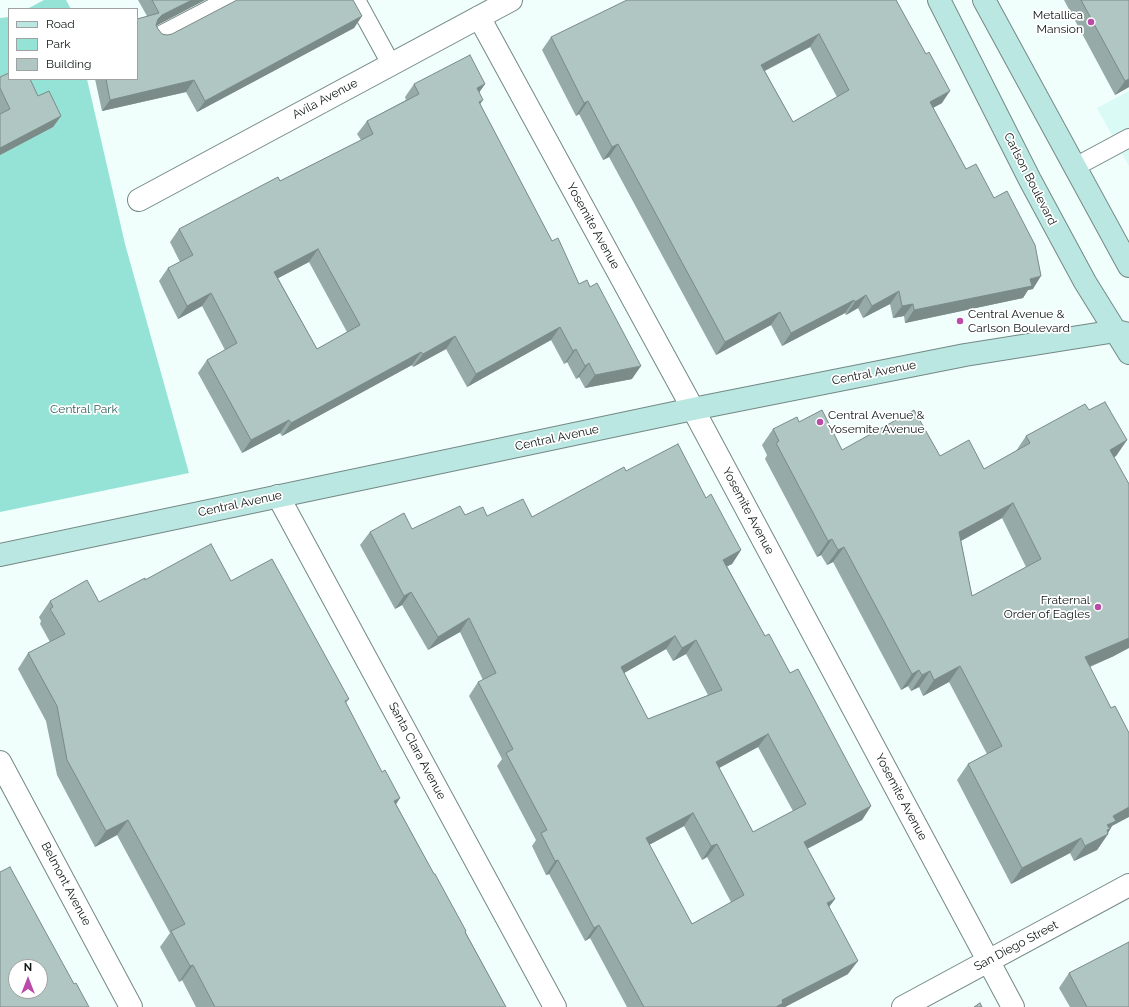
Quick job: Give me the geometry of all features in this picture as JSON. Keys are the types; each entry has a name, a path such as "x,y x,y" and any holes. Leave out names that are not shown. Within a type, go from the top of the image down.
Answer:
{"main road":[{"name":"Carlson Boulevard","path":"939,0 1030,180 1085,282 1125,329 1129,353"},
{"path":"984,0 1129,266"},
{"name":"Central Avenue","path":"0,555 693,409 965,355 1125,329"}],"street":[{"name":"Avila Avenue","path":"139,200 511,0"},
{"name":"Yosemite Avenue","path":"479,18 693,409 1013,1007"},
{"name":"Santa Clara Avenue","path":"278,496 555,1007"},
{"name":"Belmont Avenue","path":"0,762 131,1007"},
{"name":"San Diego Street","path":"903,1007 1129,885"}],"lane":[{"path":"159,36 228,0"},
{"path":"356,0 391,64"},
{"path":"1075,167 1129,138"}],"shaded area":[{"path":"1129,91 1129,166 1097,108"}],"green space":[{"path":"44,0 66,0 70,8 29,8"},
{"name":"Central Park","path":"8,17 8,80 87,80 125,244 189,473 0,512 0,18"}],"building":[{"path":"152,0 192,0 162,15 158,19 156,25 158,29 162,34 167,35 172,34 237,0 353,0 362,16 205,101 194,80 110,100 106,80 138,80 138,19 159,13"},
{"path":"627,0 896,0 926,54 929,52 950,91 930,102 966,169 976,164 994,198 1007,191 1035,245 1041,276 1030,279 1032,286 914,310 913,304 902,306 899,291 872,306 866,295 855,302 854,300 791,333 780,312 725,342 618,144 612,147 588,101 584,103 551,37","holes":["819,34 849,90 793,122 761,65"]},
{"path":"1081,0 1129,0 1129,79 1125,81"},
{"path":"470,55 485,84 477,88 483,100 479,102 552,241 558,238 579,284 587,280 590,287 597,283 641,366 595,375 589,363 585,366 576,349 573,351 560,327 476,374 455,336 423,354 421,352 291,423 289,420 251,440 207,360 237,343 211,293 187,306 168,268 193,255 179,229 278,177 280,181 373,134 367,121 419,94 414,84","holes":["318,249 360,325 317,349 274,272"]},
{"path":"8,73 8,80 30,80 38,96 49,91 61,116 0,148 0,114 10,109 0,88 0,77"},
{"path":"1105,402 1127,440 1110,450 1129,484 1129,638 1085,657 1111,708 1115,706 1129,733 1129,807 1113,816 1116,821 1107,825 1110,829 1107,830 1108,834 1085,846 1081,838 1022,868 968,764 1002,746 960,666 934,680 930,671 922,675 919,670 912,674 844,547 838,550 832,539 828,541 776,443 779,441 773,429 797,417 799,422 822,410 842,450 914,410 940,456 969,440 984,469 1030,443 1026,436 1085,404 1089,410","holes":["1013,503 1041,559 972,596 959,532"]},
{"path":"678,444 706,498 711,494 741,550 723,560 765,636 769,634 790,673 798,669 871,806 804,842 835,899 827,903 858,961 782,1000 783,1003 776,1007 644,1007 599,925 594,928 558,860 555,861 541,833 547,830 506,753 513,749 478,682 496,673 469,618 438,637 411,592 404,596 370,532 404,513 412,529 460,506 465,515 483,507 487,516 523,499 532,517 624,467 626,471","holes":["675,636 682,648 696,640 722,690 648,719 621,667","768,734 806,804 753,832 716,762","693,813 711,846 717,844 744,895 692,924 646,838"]},
{"path":"211,544 231,581 272,559 349,699 345,701 382,772 385,770 400,798 394,801 506,1007 215,1007 193,965 190,966 171,931 185,924 128,820 106,831 67,760 57,706 28,653 65,634 50,609 53,607 50,601 87,580 99,602 145,578 145,580"},
{"path":"10,867 74,984 76,983 89,1007 0,1007 0,872"},
{"path":"1129,942 1129,1007 1087,1007 1069,973"},
{"path":"980,1003 982,1007 974,1007"}],"place":[{"name":"Metallica Mansion","path":"1091,22"},
{"name":"Central Avenue & Carlson Boulevard","path":"960,321"},
{"name":"Central Avenue & Yosemite Avenue","path":"820,422"},
{"name":"Fraternal Order of Eagles","path":"1098,607"}]}
